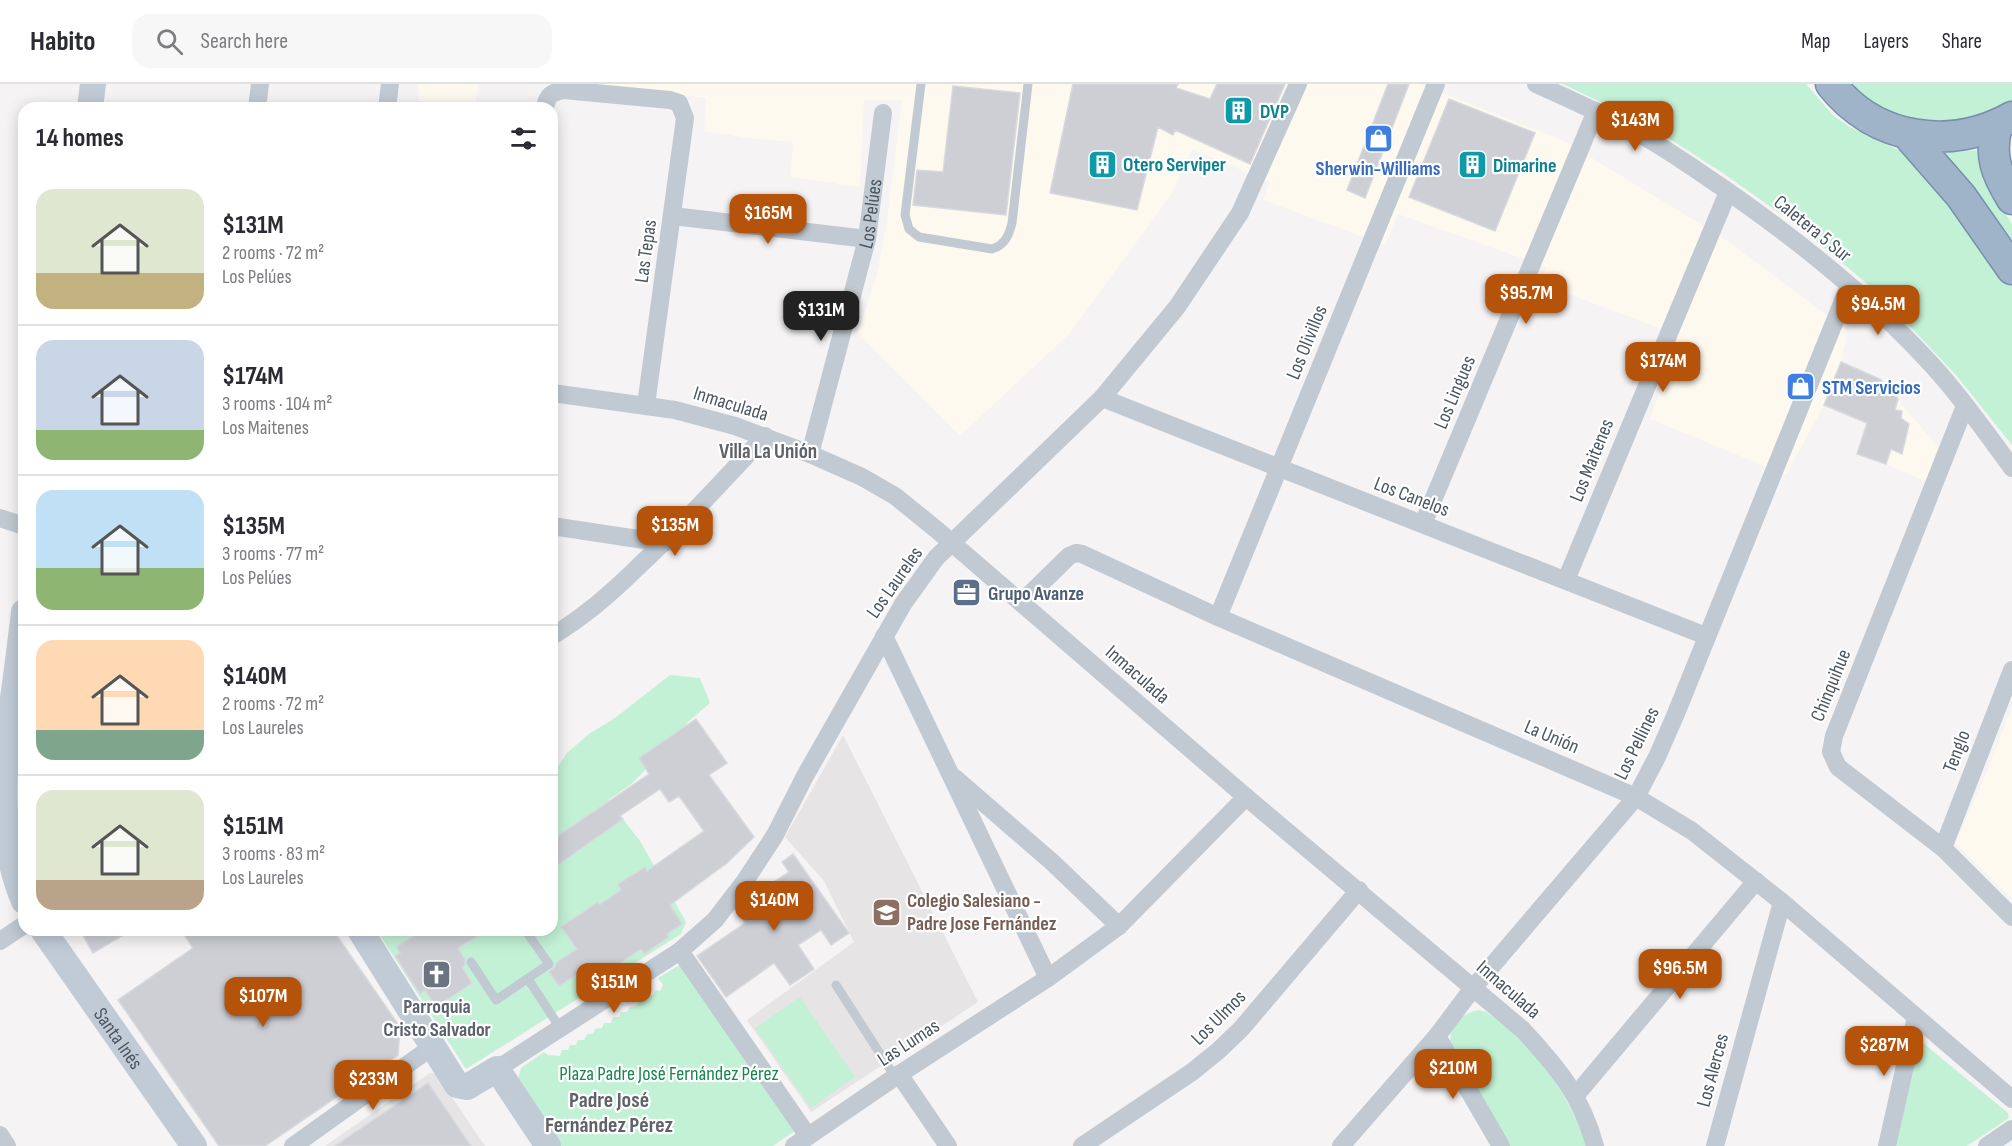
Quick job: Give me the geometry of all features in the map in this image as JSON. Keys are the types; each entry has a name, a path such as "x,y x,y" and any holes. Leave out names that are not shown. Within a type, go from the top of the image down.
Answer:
{"highway":[{"path":"1831,84 1859,112 1881,125 1906,133 1936,137 1967,135 2004,121"},
{"path":"2004,121 1993,140 1995,167 2012,199"},
{"path":"1906,133 1961,196 2012,269"}],"main road":[{"path":"91,102 93,84"},
{"path":"18,661 4,758 1,824 10,872 18,889"},
{"name":"Santa Inés","path":"47,936 194,1146"},
{"path":"364,936 457,1085 470,1086 497,1069 548,1146"}],"street":[{"path":"258,102 260,84"},
{"path":"388,102 390,84"},
{"name":"Los Laureles","path":"497,1069 680,951 715,920 745,881 775,835 805,776 884,636 903,604 936,558 1102,398 1176,307 1240,213 1298,84"},
{"name":"Los Olivillos","path":"1218,617 1436,84"},
{"name":"Caletera 5 Sur","path":"1536,84 1596,111 1664,148 1770,221 1849,286 1914,347 1965,406 2012,468"},
{"name":"Las Tepas","path":"549,100 564,90 670,100 679,103 685,118 646,405"},
{"name":"Los Lingues","path":"1423,524 1596,111"},
{"name":"Los Pelúes","path":"810,454 867,239 884,113"},
{"name":"Los Maitenes","path":"1566,580 1721,204 1728,192"},
{"path":"673,216 867,239"},
{"name":"Los Pellines","path":"1341,1146 1437,1036 1473,988 1636,797 1671,727 1849,286"},
{"name":"Inmaculada","path":"558,394 646,405 698,415 765,436 810,454 862,477 895,496 1246,797 1523,1030 1550,1059 1576,1095 1595,1146"},
{"name":"Los Canelos","path":"1102,398 1706,636"},
{"name":"Chinquihue","path":"1965,406 1832,744 1831,752 1838,767 1943,848 2012,917"},
{"path":"558,632 591,610 664,543 765,436"},
{"path":"0,518 18,523"},
{"path":"558,527 664,543"},
{"name":"La Unión","path":"1021,603 1069,556 1076,553 1082,554 1218,617 1636,797 1692,831 1756,881 2012,1099"},
{"path":"884,636 1048,978"},
{"name":"Tenglo","path":"1943,848 2012,670"},
{"path":"949,773 1052,862 1119,927"},
{"name":"Las Lumas","path":"801,1141 1048,978 1119,927 1246,797"},
{"path":"1576,1095 1756,881"},
{"name":"Los Ulmos","path":"1082,1146 1192,1072 1218,1051 1241,1029 1359,890"},
{"name":"Los Alerces","path":"1715,1146 1782,902"},
{"path":"0,941 18,929"},
{"path":"680,951 801,1141"},
{"path":"1887,1146 1916,1017"},
{"path":"1437,1036 1501,1146"},
{"path":"293,1146 432,1047"},
{"path":"897,1076 948,1146"},
{"path":"1987,1146 2012,1129"},
{"path":"0,1135 7,1146"}],"lane":[{"path":"921,84 905,215 906,224 913,234 919,237 985,249 992,249 1001,244 1010,231 1028,84"},
{"path":"471,962 496,1000 549,964 529,936"},
{"path":"528,979 560,1028"},
{"path":"836,985 897,1076"}],"shaded area":[{"path":"418,84 478,84 476,102 419,101"},
{"path":"596,84 1420,84 1562,140 1722,237 1848,331 1841,362 1880,379 1938,447 1926,482 1857,454 1866,423 1824,405 1786,475 1650,419 1678,335 1542,284 1546,267 1398,214 1385,245 1263,200 1269,182 1192,149 1171,195 1069,334 960,436 858,333 876,278 886,229 902,100 864,100 860,187 790,177 793,142 704,131 706,98"},
{"path":"2012,706 2012,899 1955,843 1990,765"},
{"name":"Colegio Salesiano - Padre Jose Fernández","path":"843,735 978,1002 811,1112 747,1020 854,942 824,881 785,837"},
{"path":"430,1073 437,1075 485,1146 325,1146"}],"green space":[{"path":"1563,84 1806,84 1834,116 1850,127 1903,152 1931,175 2012,287 2012,445 1956,375 1903,319 1870,286 1799,227 1723,173 1648,125"},
{"path":"1846,84 2012,84 2012,103 1971,123 1933,126 1896,119"},
{"path":"1980,150 1980,166 1987,184 2012,224 2012,254 1937,153"},
{"path":"670,675 700,678 710,703 688,722 672,744 630,785 608,800 640,841 686,922 681,934 466,1069 381,936 558,936 558,766 567,753 589,734 615,718"},
{"name":"Plaza Padre José Fernández Pérez","path":"683,963 796,1130 773,1146 557,1146 518,1080 521,1068 544,1052 548,1055 560,1056 562,1050 568,1050 570,1045 576,1045 578,1040 584,1040 587,1034 593,1034 595,1029 602,1028 604,1023 611,1023 613,1017 619,1017 621,1012 627,1012 640,1000 644,1001 656,990 660,991 663,985 658,978"},
{"path":"800,997 855,1077 811,1108 755,1028"},
{"path":"1479,1010 1486,1012 1509,1029 1548,1071 1563,1095 1588,1146 1510,1146 1451,1045 1451,1032 1457,1022 1466,1014"},
{"path":"1920,1042 2008,1113 2009,1118 1967,1146 1893,1146"}],"building":[{"name":"Otero Serviper","path":"1073,84 1178,84 1176,88 1210,99 1217,84 1285,84 1250,164 1175,130 1173,135 1158,127 1137,210 1050,193"},
{"name":"Sherwin-Williams","path":"1388,84 1409,84 1365,198 1347,190"},
{"path":"953,86 1020,93 1006,215 913,205 917,170 943,172"},
{"name":"Dimarine","path":"1449,99 1535,133 1495,231 1409,197"},
{"path":"1841,362 1880,379 1898,399 1895,410 1902,411 1901,418 1909,424 1902,454 1891,449 1886,464 1857,454 1867,423 1824,405"},
{"path":"696,719 727,763 709,775 754,837 727,863 670,905 682,924 667,934 669,937 644,954 641,949 596,979 588,967 559,986 549,972 556,963 577,949 561,927 598,902 599,905 621,890 618,884 645,867 647,871 704,831 679,796 669,802 660,789 620,816 623,819 558,865 558,836 649,774 639,758"},
{"path":"793,854 849,933 831,945 821,930 798,945 814,969 790,985 774,963 726,997 697,956 745,923 737,910 741,904 789,872 782,862"},
{"path":"83,936 122,936 93,953"},
{"path":"185,936 337,936 400,1027 398,1055 265,1146 219,1146 118,1000 193,948"},
{"name":"Parroquia Cristo Salvador","path":"413,936 477,936 458,948 465,959 465,965 462,967 472,983 436,1007 425,990 420,994 395,956 400,953 396,947"},
{"path":"428,1083 471,1146 335,1146"}],"place":[{"name":"DVP","path":"1239,111"},
{"name":"Sherwin-Williams","path":"1378,138"},
{"name":"Otero Serviper","path":"1102,164"},
{"name":"Dimarine","path":"1472,165"},
{"name":"STM Servicios","path":"1801,387"},
{"name":"Grupo Avanze","path":"967,593"},
{"name":"Colegio Salesiano - Padre Jose Fernández","path":"886,912"},
{"name":"Parroquia Cristo Salvador","path":"437,975"}],"district":[{"name":"Villa La Unión","path":"768,451"},
{"name":"Padre José Fernández Pérez","path":"609,1112"}]}
